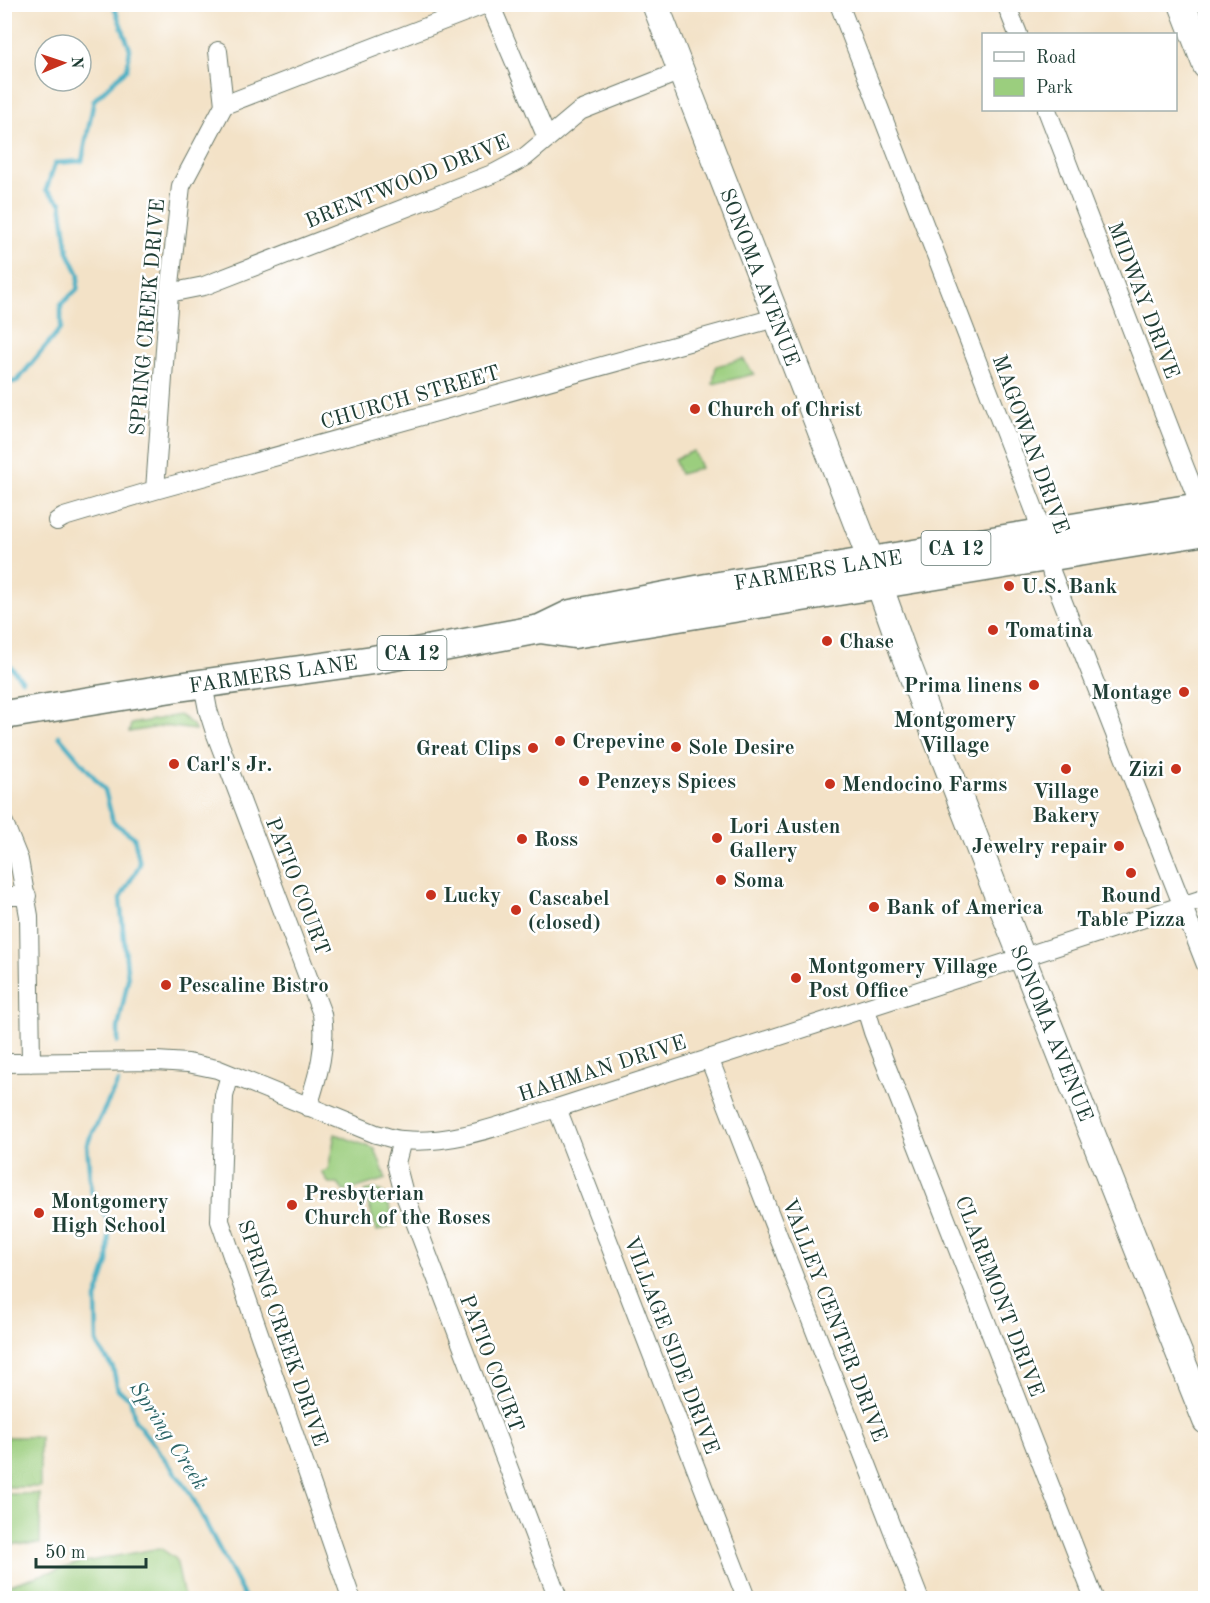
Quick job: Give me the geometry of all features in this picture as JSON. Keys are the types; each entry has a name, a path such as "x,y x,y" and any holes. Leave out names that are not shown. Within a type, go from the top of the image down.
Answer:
{"main road":[{"name":"FARMERS LANE","path":"4,715 373,660 540,629 574,634 875,573 1203,515"}],"street":[{"path":"218,51 224,105 488,4 547,138"},
{"name":"SONOMA AVENUE","path":"655,4 1022,958 1206,1421"},
{"name":"MAGOWAN DRIVE","path":"839,4 1035,511 1052,574 1206,965"},
{"path":"1006,4 1018,33"},
{"path":"1182,4 1206,66"},
{"name":"BRENTWOOD DRIVE","path":"169,294 204,286 495,173 525,157 580,111 681,71"},
{"name":"SPRING CREEK DRIVE","path":"155,490 169,294 182,186 224,105"},
{"name":"MIDWAY DRIVE","path":"1047,111 1203,515"},
{"name":"CHURCH STREET","path":"57,520 155,490 775,318"},
{"name":"PATIO COURT","path":"203,684 215,732 322,1014 325,1031 323,1054 308,1107"},
{"path":"4,823 19,860 27,896 31,1063"},
{"path":"4,896 27,896"},
{"name":"HAHMAN DRIVE","path":"4,1063 177,1062 217,1069 376,1134 402,1140 430,1140 470,1135 1206,898"},
{"name":"CLAREMONT DRIVE","path":"866,1009 1094,1599"},
{"name":"VALLEY CENTER DRIVE","path":"709,1058 919,1599"},
{"name":"SPRING CREEK DRIVE","path":"230,1075 224,1096 220,1221 351,1599"},
{"name":"VILLAGE SIDE DRIVE","path":"557,1108 746,1599"},
{"name":"PATIO COURT","path":"402,1140 396,1163 403,1190 423,1248 558,1599"}],"green space":[{"path":"743,359 754,374 713,384 716,366"},
{"path":"694,451 701,468 680,474 674,459"},
{"path":"180,715 193,725 195,730 165,726 129,732 131,724"},
{"path":"335,1134 375,1149 386,1179 344,1192 338,1184 329,1184 322,1172 328,1170"},
{"path":"374,1189 384,1193 396,1225 377,1231 364,1191"},
{"path":"6,1437 40,1437 40,1487 6,1487"},
{"path":"6,1494 40,1494 40,1544 7,1544"},
{"path":"160,1548 176,1559 184,1598 5,1598 5,1586 79,1563"}],"waterway":[{"name":"Spring Creek","path":"4,384 17,381 61,328 61,304 77,290 79,275 68,252 61,203 46,190 55,163 82,161 94,100 127,69 130,49 113,4"},
{"name":"Spring Creek","path":"4,457 4,463"},
{"name":"Spring Creek","path":"4,659 22,680"},
{"name":"Spring Creek","path":"59,736 105,790 113,822 134,837 140,864 120,899 128,979 118,1028 118,1042"},
{"name":"Spring Creek","path":"118,1082 87,1144 91,1191 109,1223 108,1262 96,1299 97,1345 113,1368 118,1390 130,1398 135,1420 189,1491 245,1598"}],"place":[{"name":"Church of Christ","path":"695,409"},
{"name":"U.S. Bank","path":"1009,586"},
{"name":"Tomatina","path":"993,630"},
{"name":"Chase","path":"827,641"},
{"name":"Prima linens","path":"1034,685"},
{"name":"Montage","path":"1184,692"},
{"name":"Crepevine","path":"560,741"},
{"name":"Sole Desire","path":"676,747"},
{"name":"Great Clips","path":"533,748"},
{"name":"Carl's Jr.","path":"174,764"},
{"name":"Village Bakery","path":"1066,769"},
{"name":"Zizi","path":"1176,769"},
{"name":"Penzeys Spices","path":"584,781"},
{"name":"Mendocino Farms","path":"830,784"},
{"name":"Lori Austen Gallery","path":"717,838"},
{"name":"Ross","path":"522,839"},
{"name":"Jewelry repair","path":"1119,846"},
{"name":"Round Table Pizza","path":"1131,873"},
{"name":"Soma","path":"721,880"},
{"name":"Lucky","path":"431,895"},
{"name":"Bank of America","path":"874,907"},
{"name":"Cascabel (closed)","path":"516,910"},
{"name":"Montgomery Village Post Office","path":"796,978"},
{"name":"Pescaline Bistro","path":"166,985"},
{"name":"Presbyterian Church of the Roses","path":"292,1205"},
{"name":"Montgomery High School","path":"39,1213"}],"district":[{"name":"Montgomery Village","path":"955,732"}]}
